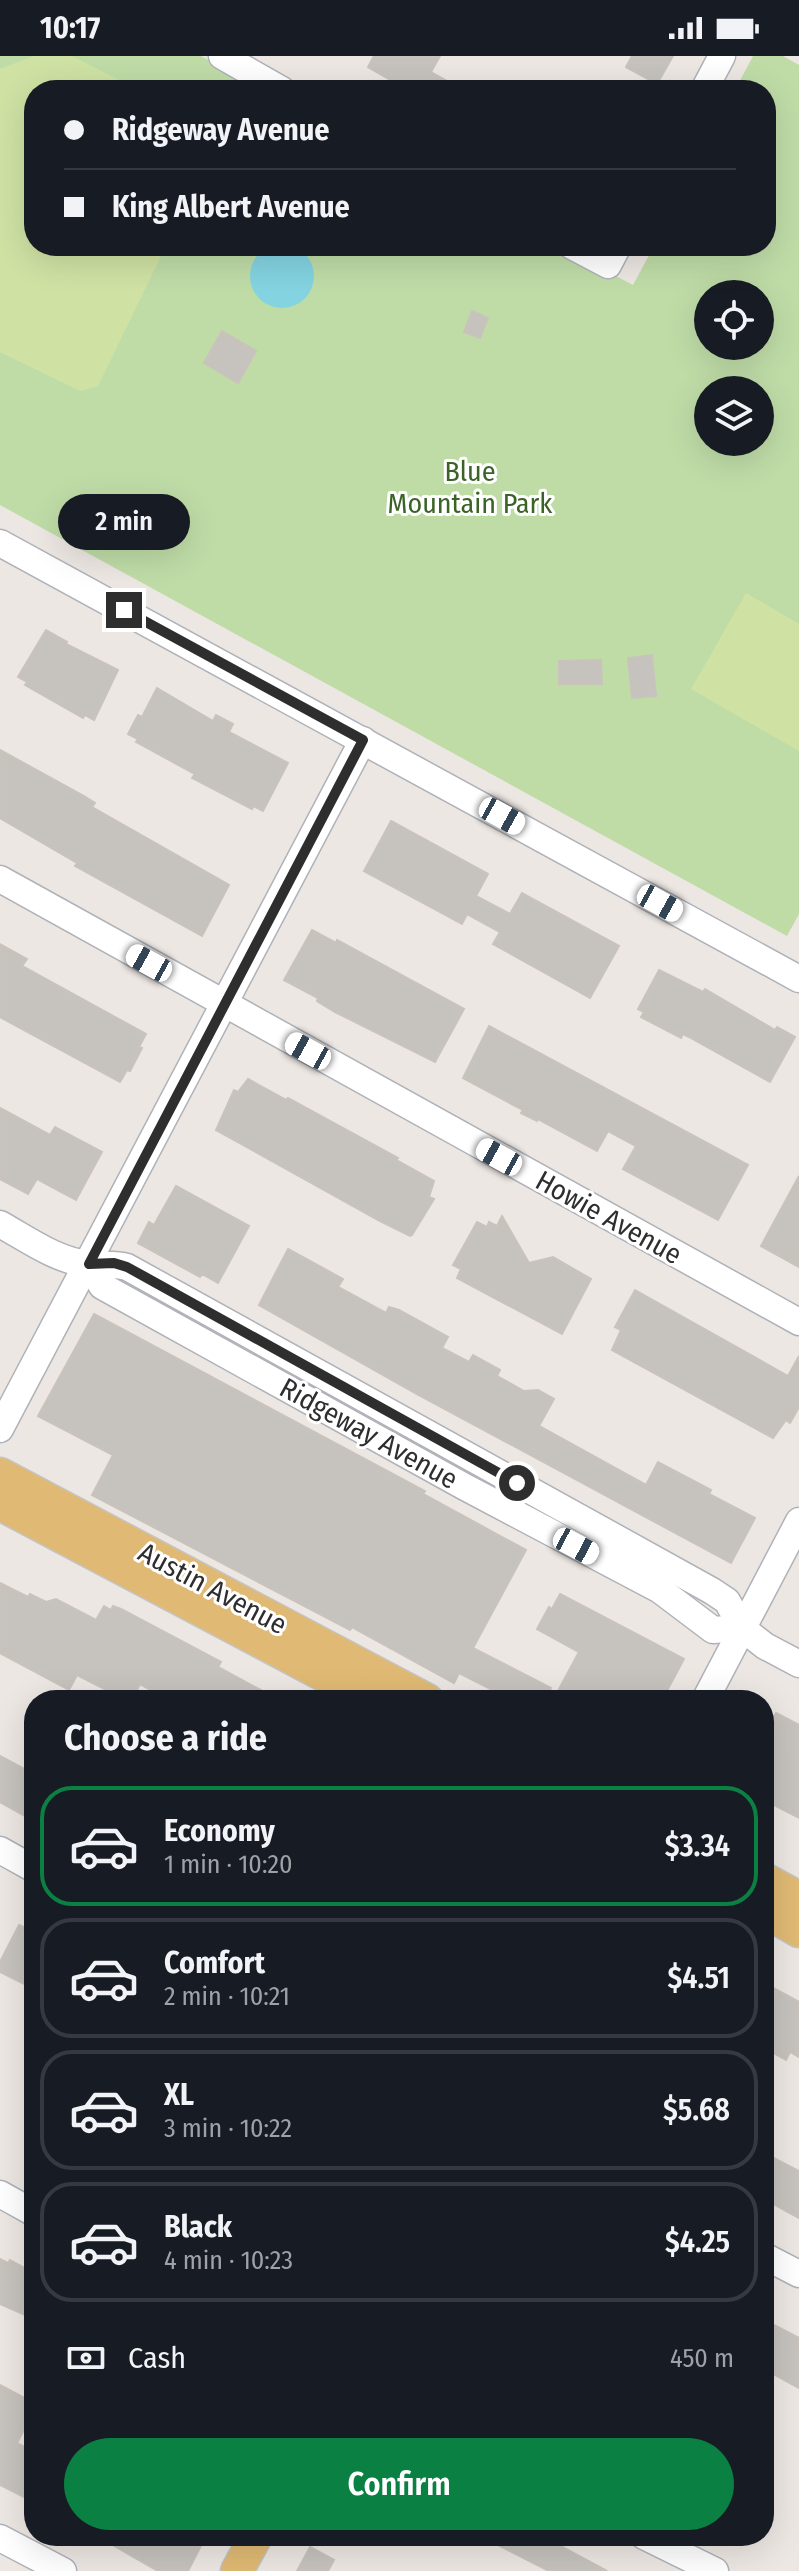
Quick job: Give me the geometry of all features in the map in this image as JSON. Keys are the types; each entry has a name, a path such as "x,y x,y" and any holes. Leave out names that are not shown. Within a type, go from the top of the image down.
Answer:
{"main road":[{"name":"Austin Avenue","path":"0,1474 408,1690"},
{"name":"Austin Avenue","path":"0,1504 352,1690"},
{"path":"774,1884 799,1898"},
{"path":"774,1917 799,1931"},
{"path":"237,2571 251,2546"}],"street":[{"path":"222,56 264,80"},
{"path":"709,80 722,56"},
{"path":"0,543 797,974"},
{"path":"0,1429 363,740"},
{"name":"Howie Avenue","path":"0,879 799,1322"},
{"name":"Ridgeway Avenue","path":"0,1224 56,1255 89,1264 114,1263 127,1267 712,1591 727,1601 742,1628 765,1646 799,1664"},
{"path":"710,1690 799,1521"},
{"path":"0,1850 24,1863"},
{"path":"0,2194 24,2207"},
{"path":"774,2261 799,2274"},
{"path":"0,2538 63,2571"},
{"path":"664,2546 715,2571"}],"green space":[{"name":"Blue Mountain Park","path":"0,56 201,56 246,80 24,80 24,256 578,256 633,285 649,256 776,256 776,80 740,80 753,56 783,56 799,65 799,914 787,936 0,505"},
{"path":"34,56 72,56 119,80 24,80 24,256 161,256 98,386 80,391 0,352 0,69"},
{"path":"746,593 799,624 799,751 691,689"}],"water":[{"path":"258,256 306,256 313,270 313,282 308,294 300,302 282,308 264,302 256,294 250,276"}],"building":[{"path":"374,56 440,56 431,72 445,80 391,80 368,67"},
{"path":"632,56 673,56 659,80 650,80 626,67"},
{"path":"472,311 488,318 480,338 464,332"},
{"path":"222,331 256,351 238,383 204,363"},
{"path":"46,630 66,644 118,670 94,720 85,715 83,718 25,685 27,682 18,677"},
{"path":"652,655 656,696 632,698 628,658"},
{"path":"601,660 602,684 559,684 559,661"},
{"path":"157,688 213,721 216,715 233,724 229,732 288,763 263,811 253,806 252,809 192,778 195,774 136,742 138,739 128,734 138,715 142,717"},
{"path":"0,750 84,796 95,803 92,807 229,885 202,936 75,866 77,863 0,818"},
{"path":"391,821 488,874 476,896 510,914 522,893 619,946 590,998 493,944 500,932 467,914 462,924 364,871"},
{"path":"312,930 336,943 337,940 464,1009 435,1062 335,1012 317,1001 318,998 284,980"},
{"path":"0,944 27,959 22,966 146,1034 130,1071 127,1070 120,1082 0,1017"},
{"path":"659,970 703,992 705,989 775,1030 777,1027 795,1037 770,1082 689,1037 683,1034 681,1038 641,1017 644,1012 638,1009"},
{"path":"489,1026 748,1165 718,1220 623,1169 636,1146 608,1131 597,1151 521,1113 523,1110 463,1078"},
{"path":"248,1079 398,1158 396,1160 434,1181 429,1197 434,1199 412,1235 380,1221 216,1130 234,1090 238,1092"},
{"path":"0,1108 50,1135 55,1127 102,1152 76,1200 37,1179 28,1194 0,1179"},
{"path":"799,1176 799,1267 761,1246"},
{"path":"176,1186 249,1226 218,1283 202,1274 200,1277 138,1243 149,1222 154,1225"},
{"path":"502,1216 529,1263 553,1257 591,1279 562,1334 457,1278 461,1269 453,1265 477,1222 487,1227 489,1222 497,1226"},
{"path":"288,1249 343,1279 338,1287 386,1313 389,1307 399,1310 448,1337 442,1348 469,1362 473,1355 500,1370 497,1376 524,1391 538,1390 554,1399 539,1426 646,1485 658,1462 755,1518 731,1563 259,1305"},
{"path":"635,1290 788,1376 799,1356 799,1407 790,1423 786,1420 773,1438 612,1350 621,1330 615,1327"},
{"path":"94,1314 425,1491 423,1494 526,1550 473,1648 550,1690 492,1690 459,1673 454,1683 352,1627 350,1630 92,1495 113,1455 38,1416"},
{"path":"0,1583 28,1597 30,1594 46,1602 56,1599 96,1620 104,1606 111,1610 113,1606 121,1609 221,1662 218,1667 261,1690 151,1690 140,1684 137,1690 106,1690 77,1675 69,1690 0,1653"},
{"path":"560,1594 684,1659 667,1690 561,1690 579,1652 537,1629 549,1607 552,1609"},
{"path":"776,1713 799,1725 799,1818 774,1805"},
{"path":"0,1756 24,1769 24,1815 0,1802"},
{"path":"19,1925 24,1927 24,1984 0,1972 0,1962"},
{"path":"774,1988 799,2002 799,2057 790,2052 786,2060 774,2053"},
{"path":"774,2158 799,2171 799,2218 774,2204"},
{"path":"0,2259 8,2263 10,2260 24,2268 24,2315 0,2304"},
{"path":"774,2325 799,2338 799,2388 774,2374"},
{"path":"0,2385 24,2398 24,2430 17,2443 24,2447 24,2497 0,2485"},
{"path":"114,2546 201,2546 188,2571 158,2571"},
{"path":"500,2546 561,2546 607,2571 549,2571"},
{"path":"310,2547 334,2560 328,2571 297,2571"}],"route":[{"path":"124,610 363,740 89,1264 114,1263 127,1267 517,1483"}]}
